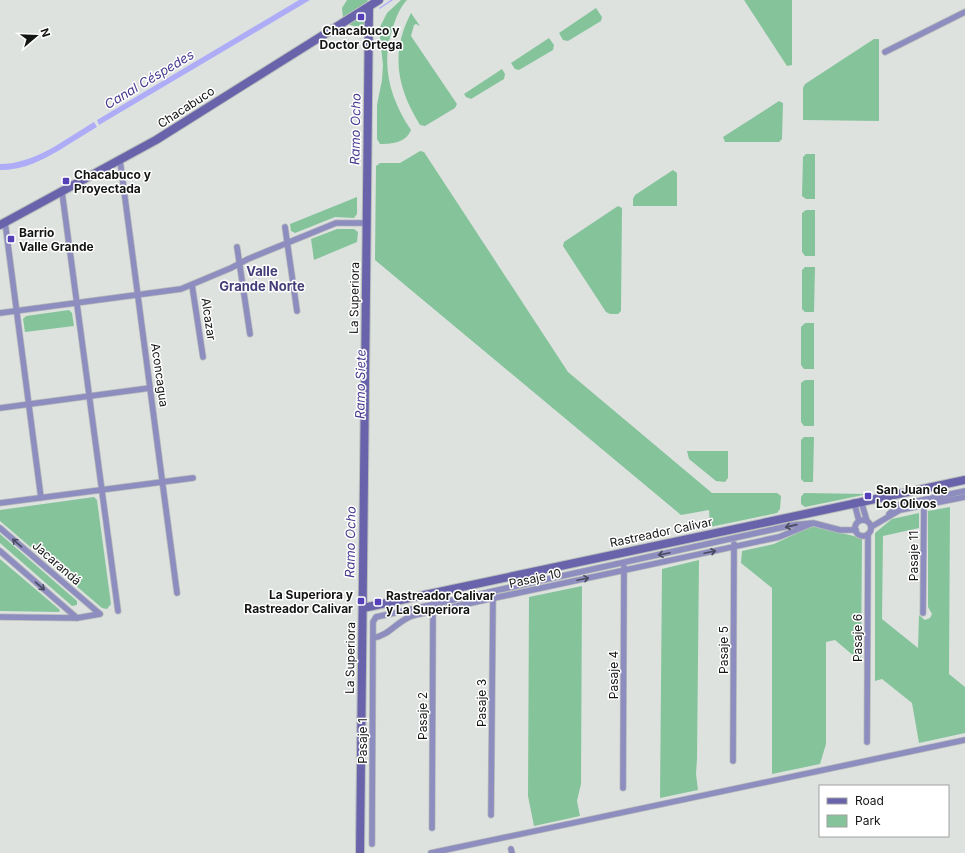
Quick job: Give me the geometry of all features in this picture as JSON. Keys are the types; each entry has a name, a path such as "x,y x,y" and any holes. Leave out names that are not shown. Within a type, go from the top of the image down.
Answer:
{"street":[{"name":"Chacabuco","path":"2,224 156,140 379,0"},
{"name":"La Superiora","path":"360,853 369,7"},
{"path":"886,52 965,12"},
{"name":"Aconcagua","path":"120,160 177,593"},
{"path":"62,192 118,611"},
{"path":"0,313 181,289 336,223 367,223"},
{"path":"2,224 17,311 41,498"},
{"path":"285,228 297,311"},
{"path":"237,247 250,334"},
{"name":"Alcazar","path":"192,284 203,357"},
{"path":"0,408 150,388"},
{"path":"0,503 193,478"},
{"name":"Rastreador Calivar","path":"363,608 965,480"},
{"path":"858,502 859,521 856,525 856,530 861,536 868,534 871,527 900,510 965,491"},
{"path":"924,502 965,497"},
{"path":"858,502 871,527"},
{"name":"Pasaje 11","path":"923,613 924,502"},
{"path":"859,521 867,521"},
{"name":"Pasaje 10","path":"813,523 780,537 404,618 385,635 373,638 373,622 376,617 433,604 793,525 813,523 840,530 856,530"},
{"name":"Jacarandá","path":"0,528 100,614 77,618"},
{"name":"Pasaje 6","path":"867,742 868,534"},
{"name":"Pasaje 5","path":"733,761 734,539"},
{"path":"0,551 77,618"},
{"name":"Pasaje 4","path":"623,788 624,562"},
{"name":"Pasaje 3","path":"491,815 493,591"},
{"name":"Pasaje 2","path":"432,828 433,604"},
{"path":"0,617 77,618"},
{"name":"Pasaje 1","path":"372,844 373,638"},
{"path":"431,853 965,740"}],"green space":[{"path":"347,0 367,0 370,3 366,24 353,26 343,18 342,8"},
{"path":"401,0 407,0 400,9 393,27 387,54 387,68 393,94 411,130 406,138 398,142 380,144 377,139 377,105 382,80 383,65 379,29 387,13"},
{"path":"744,0 792,0 792,65 787,66"},
{"path":"596,8 602,17 601,21 568,41 563,40 559,33"},
{"path":"411,13 420,26 416,24 414,25 411,36 457,104 455,108 425,126 420,125 412,111 406,98 399,70 400,42 404,28"},
{"path":"549,38 554,45 553,50 519,70 515,69 511,63"},
{"path":"874,39 879,39 879,121 803,120 803,88 805,84"},
{"path":"502,69 505,74 504,79 471,99 466,97 464,94"},
{"path":"779,101 783,103 782,139 779,142 725,142 723,137"},
{"path":"420,151 424,152 568,372 712,493 777,493 781,496 780,509 777,513 710,527 709,510 681,515 375,260 376,166 380,163 400,163"},
{"path":"806,154 815,154 815,199 806,199 802,196 803,157"},
{"path":"673,170 677,173 677,206 633,206 633,199 635,195"},
{"path":"357,197 357,214 354,218 335,217 295,233 291,231 290,224"},
{"path":"618,206 622,208 621,311 618,314 610,314 606,312 563,246 564,242"},
{"path":"806,210 815,210 815,256 805,256 802,252 802,213"},
{"path":"337,229 354,229 358,232 357,242 314,260 311,239"},
{"path":"805,267 815,267 814,312 805,312 802,309 802,270"},
{"path":"69,310 72,313 74,326 25,332 23,319 26,316"},
{"path":"805,323 814,323 814,369 804,369 801,365 801,327"},
{"path":"805,380 814,380 814,426 804,426 801,422 801,383"},
{"path":"804,437 814,437 813,482 804,482 801,479 801,440"},
{"path":"687,451 728,451 728,478 725,482 716,481 689,459"},
{"path":"804,493 868,494 805,507 801,504 801,497"},
{"path":"94,497 97,500 111,604 107,609 102,608 0,521 0,510"},
{"path":"950,507 949,674 965,687 965,733 919,743 912,703 882,679 875,681 875,533 892,519 919,513 919,528 883,536 882,619 918,648 919,615 925,620 930,618 932,614 928,607 928,511"},
{"path":"812,526 862,538 861,662 835,640 826,642 826,744 820,764 772,774 772,588 741,563 742,551 774,544"},
{"path":"0,534 77,601 77,605 72,606 0,543"},
{"path":"0,559 60,610 59,612 0,611"},
{"path":"699,560 696,774 698,790 660,798 662,569"},
{"path":"582,586 581,784 577,801 580,816 534,826 528,796 529,597"}],"shaded area":[{"path":"299,0 310,0 99,125 97,120"},
{"path":"94,122 97,127 50,155 26,166 0,170 0,164 13,163 37,155 61,143"}],"waterway":[{"name":"Ramo Siete","path":"380,8 392,0"},
{"path":"335,36 342,32"},
{"name":"Ramo Ocho","path":"356,853 358,652"}],"place":[{"name":"Chacabuco y Doctor Ortega","path":"361,17"},
{"name":"Chacabuco y Proyectada","path":"66,181"},
{"name":"Barrio Valle Grande","path":"11,239"},
{"name":"San Juan de Los Olivos","path":"868,496"},
{"name":"La Superiora y Rastreador Calivar","path":"361,601"},
{"name":"Rastreador Calivar y La Superiora","path":"378,602"}],"district":[{"name":"Valle Grande Norte","path":"262,278"}],"water label":[{"name":"Canal Céspedes","path":"149,79"}]}
